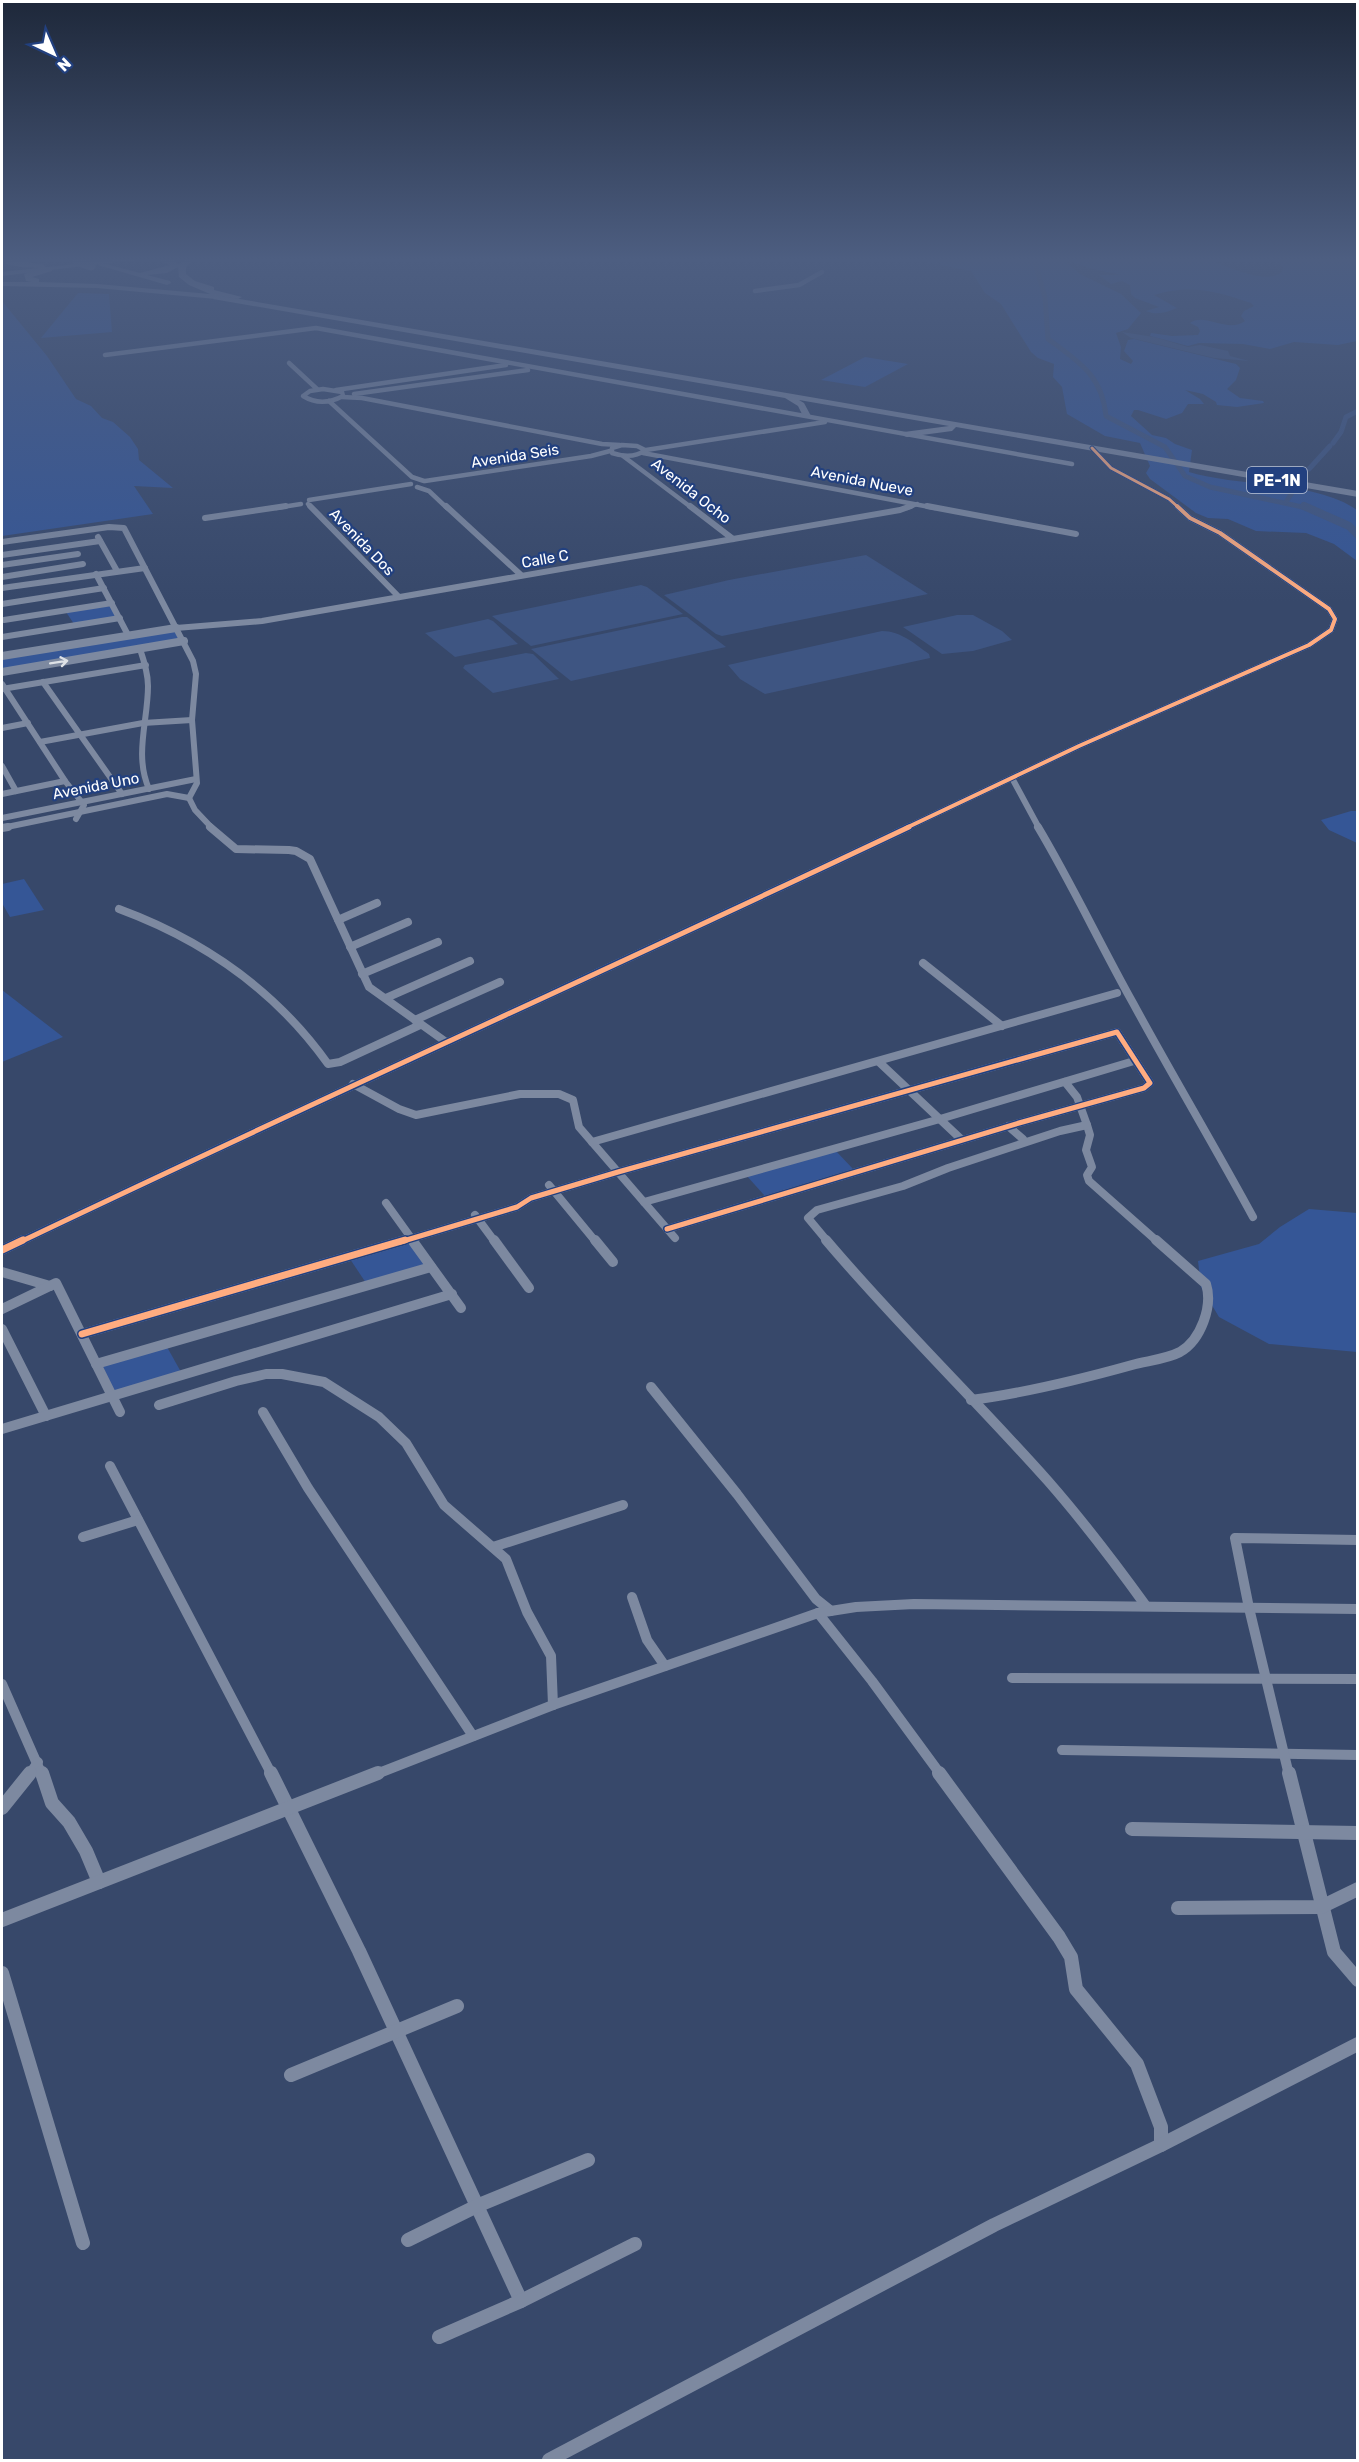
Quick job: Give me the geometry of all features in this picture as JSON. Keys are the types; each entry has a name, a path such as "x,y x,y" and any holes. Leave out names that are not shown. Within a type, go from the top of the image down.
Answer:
{"highway":[{"name":"PE-1N","path":"680,374 1358,494"},
{"name":"PE-1N","path":"716,380 981,429 1140,454"},
{"path":"784,394 801,405 807,416"},
{"path":"907,434 954,428 981,429"},
{"name":"PE-1N","path":"1197,464 1358,488"},
{"path":"1344,491 1358,488"}],"street":[{"path":"301,374 317,389"},
{"path":"446,374 336,390 317,389 306,393 304,398 329,401 342,396 496,374"},
{"path":"571,374 1072,464"},
{"path":"336,390 342,392 342,396"},
{"path":"372,400 369,396 374,391"},
{"path":"342,396 602,444 632,445 643,452 665,446 797,423 803,421 807,416"},
{"path":"329,401 413,483"},
{"path":"663,456 661,452 665,446 833,421"},
{"path":"602,444 611,450"},
{"name":"Avenida Seis","path":"413,483 427,485 443,480 591,456 620,446"},
{"path":"2,1250 353,1084 702,925 1079,746 1309,645 1325,635 1335,623 1332,612 1324,605 1220,533 1190,518 1169,499 1111,468 1092,448"},
{"name":"Avenida Ocho","path":"611,450 634,462 733,538"},
{"name":"Avenida Seis","path":"591,456 621,456 643,452"},
{"name":"Avenida Ocho","path":"634,462 643,452"},
{"name":"Avenida Nueve","path":"643,452 1076,534"},
{"path":"205,518 413,483 427,485 521,575"},
{"name":"Avenida Dos","path":"308,502 399,597"},
{"name":"Calle C","path":"176,628 249,623 900,510 917,504"},
{"path":"2,542 93,529 124,528 193,661 196,674 192,720 196,783 189,802 236,849 297,851 310,859 369,987 446,1042"},
{"path":"93,529 117,571"},
{"path":"2,555 100,541"},
{"path":"73,544 89,576"},
{"path":"2,565 78,554"},
{"path":"2,577 83,564"},
{"path":"2,588 145,568"},
{"path":"96,574 128,635"},
{"path":"2,604 104,588"},
{"path":"13,635 3,618 112,603"},
{"path":"2,637 120,618"},
{"path":"2,656 176,628"},
{"path":"2,672 184,641"},
{"path":"140,649 146,665 148,692 142,723 143,770 149,789"},
{"path":"76,819 84,805 65,781 3,687 146,665"},
{"path":"43,682 122,794"},
{"path":"40,742 142,723 192,720"},
{"path":"2,728 28,723"},
{"path":"2,766 16,791"},
{"path":"1012,778 1066,874 1132,1002 1211,1138 1253,1217"},
{"path":"2,794 65,781"},
{"path":"2,828 166,794 196,783"},
{"name":"Avenida Uno","path":"2,818 149,789 196,783"},
{"path":"166,794 189,798"},
{"path":"339,920 377,903"},
{"path":"119,909 168,929 234,969 289,1014 328,1064 340,1062 500,982"},
{"path":"350,947 408,922"},
{"path":"362,974 438,942"},
{"path":"386,998 470,962"},
{"path":"923,963 1002,1026"},
{"path":"592,1142 1117,993"},
{"path":"82,1334 411,1239 552,1188 912,1091 1117,1032 1150,1083 1148,1086 666,1229"},
{"path":"644,1202 940,1119 1134,1061"},
{"path":"879,1062 962,1140"},
{"path":"971,1400 1017,1394 1059,1385 1180,1352 1197,1337 1208,1305 1209,1294 1206,1284 1089,1181 1087,1175 1092,1167 1086,1150 1090,1135 1072,1088 1065,1082"},
{"path":"353,1084 399,1109 416,1115 536,1092 561,1094 573,1100 579,1127 675,1238"},
{"path":"1087,1125 1060,1131 948,1168 903,1186 817,1210 808,1218 874,1297 1048,1481 1101,1545 1146,1606"},
{"path":"1008,1126 1023,1139"},
{"path":"552,1188 613,1262"},
{"path":"386,1203 460,1308"},
{"path":"477,1217 529,1288"},
{"path":"96,1364 431,1267"},
{"path":"2,1272 50,1286"},
{"path":"2,1309 56,1283 120,1412"},
{"path":"2,1429 452,1294"},
{"path":"2,1329 46,1416"},
{"path":"159,1406 266,1374 296,1376 324,1382 379,1417 406,1443 444,1505 506,1559 527,1612 551,1656 554,1705"},
{"path":"651,1388 737,1494 816,1599 831,1611"},
{"path":"263,1412 308,1488 473,1737"},
{"path":"110,1466 247,1724 479,2205 521,2301"},
{"path":"493,1547 623,1504"},
{"path":"83,1537 138,1520"},
{"path":"1358,1540 1235,1538 1249,1608 1321,1906 1334,1952 1358,1980"},
{"path":"632,1597 647,1640 664,1666"},
{"path":"2,1920 554,1705 818,1613 856,1607 914,1604 1358,1609"},
{"path":"818,1613 872,1681 1059,1937 1071,1957 1076,1989 1137,2064 1161,2127 1161,2145"},
{"path":"1012,1678 1358,1678"},
{"path":"2,1684 38,1762 52,1803 75,1832 99,1882"},
{"path":"1062,1750 1358,1755"},
{"path":"2,1808 13,1797 38,1762"},
{"path":"1132,1829 1304,1834 1358,1833"},
{"path":"1178,1908 1321,1906 1358,1889"},
{"path":"2,1973 83,2243"},
{"path":"291,2075 457,2006"},
{"path":"549,2460 983,2230 1161,2145 1358,2044"},
{"path":"408,2240 479,2205 588,2160"},
{"path":"439,2337 521,2301 635,2244"}],"shaded area":[{"path":"2,374 59,374 76,399 91,406 102,418 113,422 130,437 138,449 139,460 173,488 134,486 153,514 2,536"},
{"path":"833,374 890,374 865,387 821,380"},
{"path":"1053,374 1238,374 1236,380 1227,389 1240,398 1264,403 1237,407 1217,405 1203,394 1185,390 1204,404 1188,404 1182,413 1166,419 1138,410 1134,410 1131,416 1152,435 1166,438 1192,450 1189,472 1209,477 1299,489 1321,494 1357,510 1357,561 1334,544 1306,533 1256,531 1228,519 1208,518 1196,513 1150,479 1146,473 1150,466 1140,443 1105,436 1067,414 1062,387 1053,377"},
{"path":"866,555 928,594 722,636 716,634 664,595 729,580"},
{"path":"641,585 683,614 531,646 492,616"},
{"path":"111,606 116,617 74,624 66,612"},
{"path":"957,615 973,615 1002,631 1012,640 973,651 942,654 903,627"},
{"path":"687,617 726,647 571,681 531,649"},
{"path":"488,619 518,644 455,657 425,633"},
{"path":"173,630 181,639 2,670 2,657"},
{"path":"882,631 895,633 907,639 929,654 930,658 765,694 740,679 728,665"},
{"path":"526,653 533,654 559,679 493,693 463,668 465,665"},
{"path":"1357,811 1357,843 1329,830 1321,820"},
{"path":"24,879 44,910 10,917 2,903 2,884"},
{"path":"2,990 63,1037 2,1062"},
{"path":"835,1150 854,1170 765,1196 746,1175"},
{"path":"1309,1209 1357,1213 1357,1352 1269,1344 1219,1317 1201,1287 1198,1261 1259,1244 1280,1227"},
{"path":"409,1242 426,1265 366,1283 350,1259"},
{"path":"167,1347 181,1372 115,1392 102,1365"}],"waterway":[{"path":"1089,374 1100,390 1106,416 1165,447 1185,476 1210,487 1307,508"},
{"path":"1333,443 1341,432 1346,417 1358,411"},
{"path":"1309,469 1330,446"},
{"path":"1286,502 1297,485"},
{"path":"1304,506 1349,526 1358,535"}],"cycle path":[{"path":"2,1250 220,1146 702,925 1079,746 1309,645 1331,630 1335,619 1329,609 1220,533 1190,518 1169,499 1111,468 1092,448"},
{"path":"82,1334 478,1219 517,1207 531,1198 618,1172 1117,1032 1150,1083 1144,1088 1019,1123 667,1229"}]}
